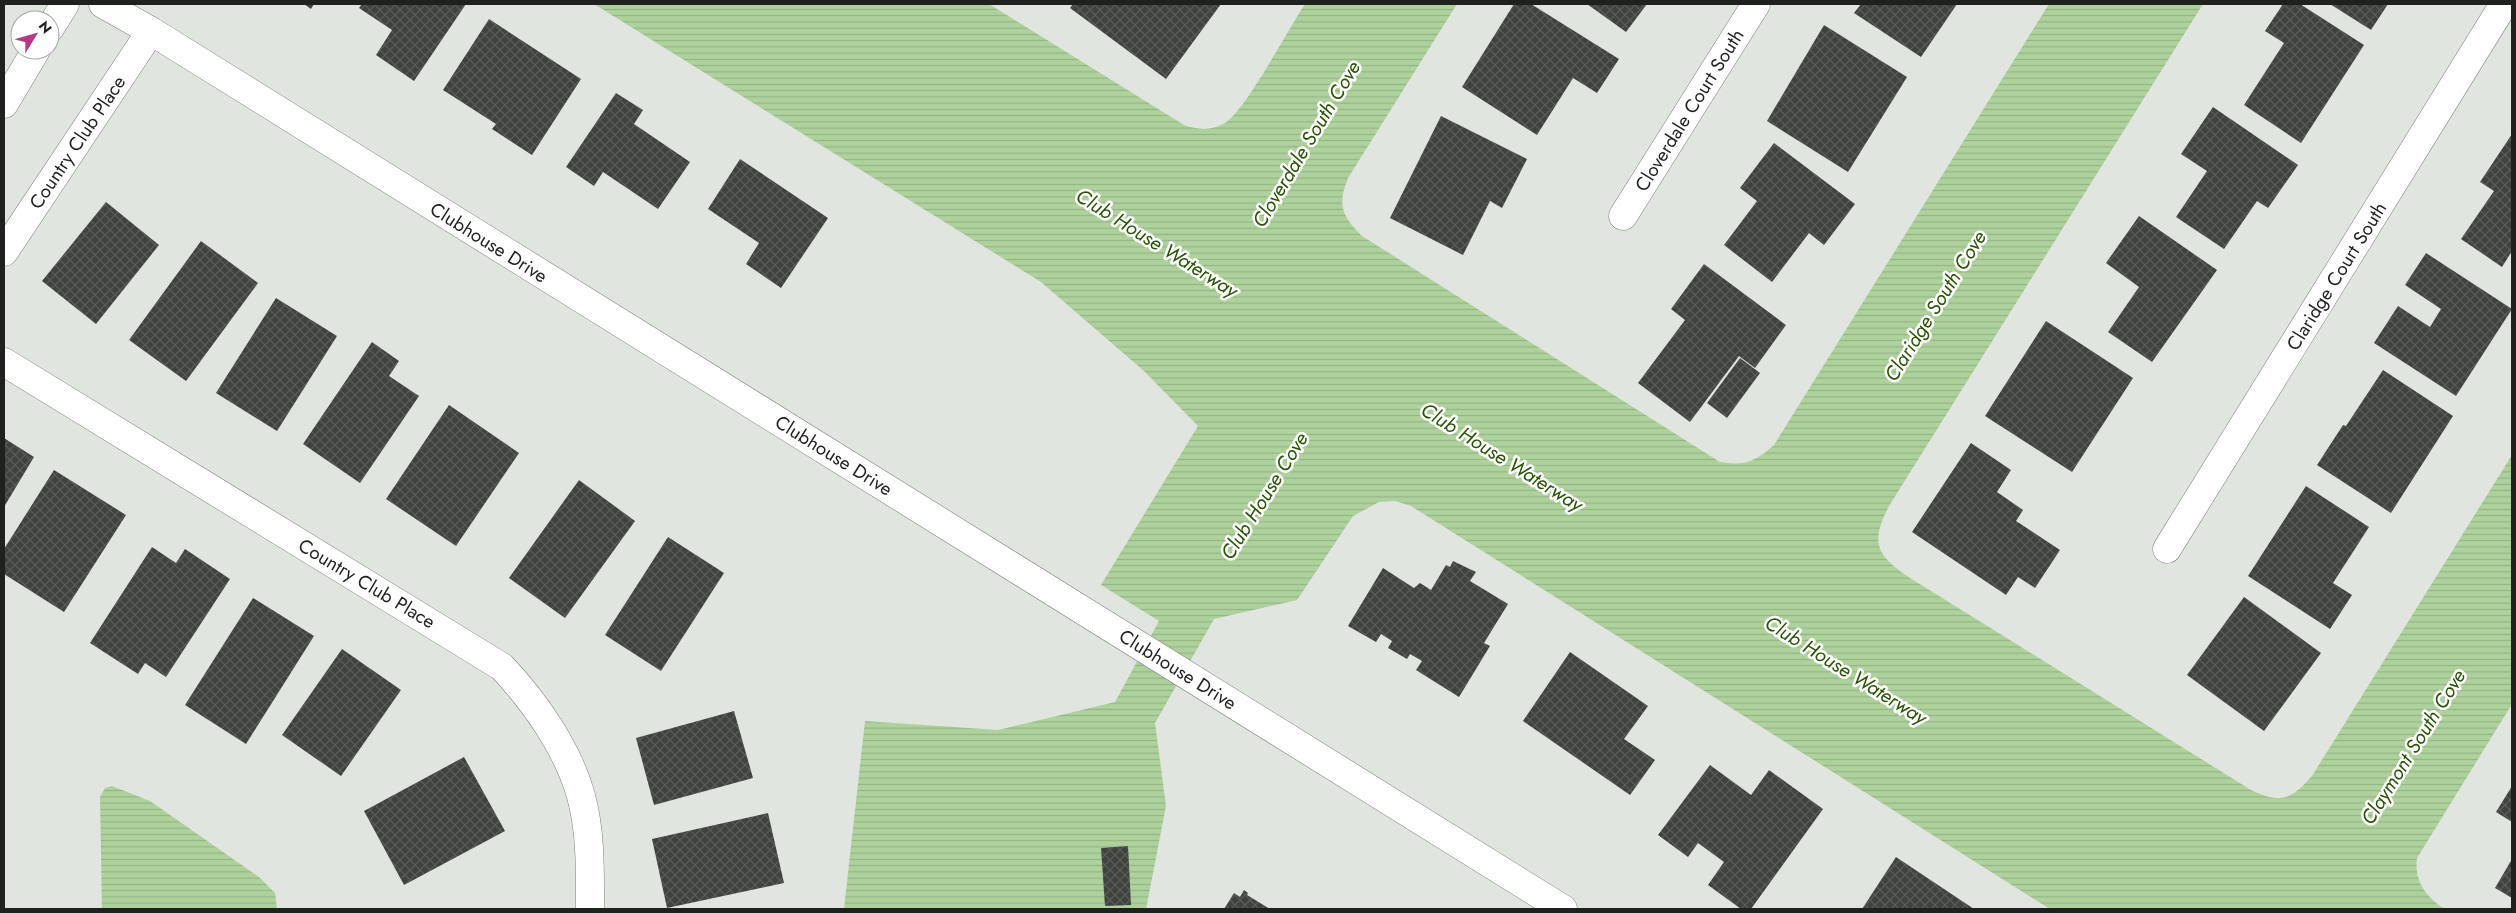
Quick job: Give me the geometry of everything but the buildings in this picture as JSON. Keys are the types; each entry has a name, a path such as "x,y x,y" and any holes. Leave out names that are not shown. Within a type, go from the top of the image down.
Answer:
{"street":[{"name":"Clubhouse Drive","path":"103,4 1563,909"},
{"name":"Cloverdale Court South","path":"1623,216 1756,4"},
{"name":"Claridge Court South","path":"2167,549 2504,4"},
{"name":"Country Club Place","path":"4,252 151,32"},
{"path":"4,104 30,60"},
{"name":"Country Club Place","path":"4,362 502,667 522,688 565,754 581,796 590,860 590,909"}],"water":[{"path":"594,4 989,4 1184,125 1204,129 1220,126 1225,123 1244,103 1305,4 1457,4 1348,178 1342,203 1346,216 1362,236 1720,462 1743,463 1755,459 1774,445 2049,4 2203,4 1889,506 1879,530 1878,539 1880,547 1883,555 1910,578 2251,790 2270,797 2285,797 2298,790 2312,776 2512,455 2512,704 2417,858 2417,874 2423,888 2432,899 2445,909 2050,909 1411,506 1395,501 1379,502 1353,516 1297,600 1214,619 1155,723 1166,806 1146,909 844,909 865,721 998,730 1115,702 1159,621 1101,585 1198,426 1144,371 1041,282"},
{"path":"112,786 150,801 259,877 275,893 277,909 102,909 100,797 105,788"}],"water label":[{"name":"Cloverdale South Cove","path":"1306,144"},
{"name":"Club House Waterway","path":"1157,243"},
{"name":"Claridge South Cove","path":"1935,306"},
{"name":"Club House Waterway","path":"1502,457"},
{"name":"Club House Cove","path":"1264,496"},
{"name":"Club House Waterway","path":"1846,670"},
{"name":"Claymont South Cove","path":"2413,747"}]}
